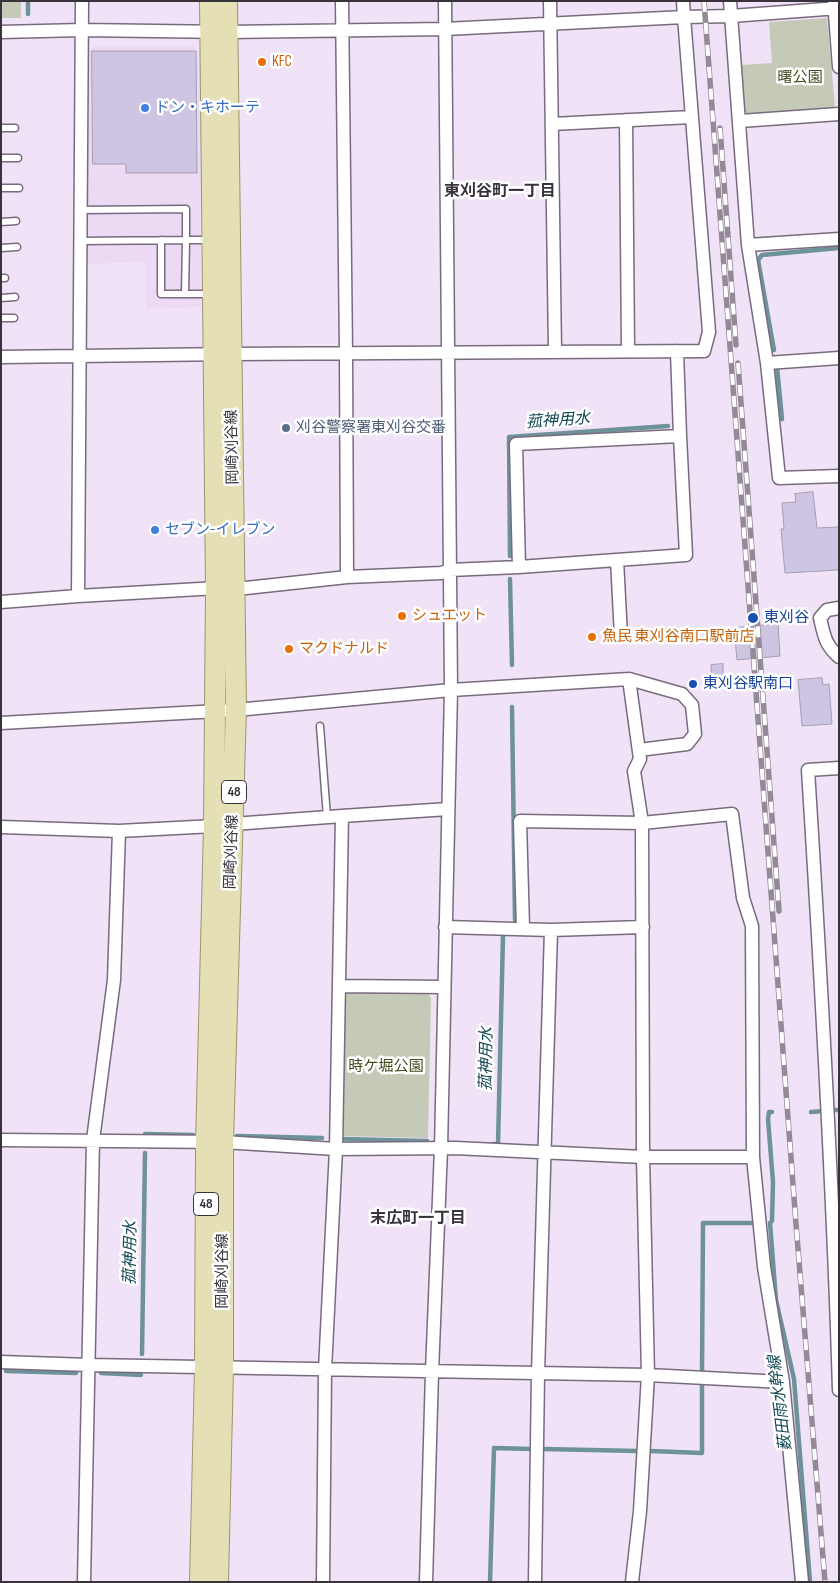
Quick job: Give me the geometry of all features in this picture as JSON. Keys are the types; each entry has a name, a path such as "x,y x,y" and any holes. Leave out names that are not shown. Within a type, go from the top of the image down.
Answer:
{"main road":[{"name":"岡崎刈谷線","path":"210,1 219,32 226,587 236,710 224,825 215,1143 214,1367 218,1582"},
{"name":"岡崎刈谷線","path":"222,354 214,295 214,240 219,32 227,1"},
{"name":"岡崎刈谷線","path":"224,825 215,711 226,587"},
{"name":"岡崎刈谷線","path":"200,1582 214,1367"}],"street":[{"path":"78,596 78,357 81,241 82,1"},
{"path":"342,1 347,578"},
{"path":"426,1582 441,1149 451,690 445,1"},
{"path":"550,1 555,352"},
{"path":"1,357 704,351 709,332 683,1"},
{"path":"730,1 748,245 768,363 779,478 839,476"},
{"path":"1,32 82,30 219,32 446,30 550,23 731,16 836,6 839,67"},
{"path":"740,121 839,114"},
{"path":"552,124 691,117"},
{"path":"626,120 628,351"},
{"path":"748,245 839,239"},
{"path":"1,602 226,587 246,588 347,578 441,573 450,570 686,555 677,351"},
{"path":"768,363 839,358"},
{"path":"519,567 516,444 680,436"},
{"path":"617,560 621,636"},
{"path":"839,608 827,610 820,618 828,648 839,657"},
{"path":"629,679 640,759 634,771 642,823 643,1157 648,1375 640,1512 632,1582"},
{"path":"1,724 236,710 451,690 629,679 682,694 692,705 695,734 687,744 639,750"},
{"path":"839,768 808,770 836,1231 839,1390"},
{"path":"1,827 119,831 448,810"},
{"path":"523,928 520,822 642,823 732,814 743,898 752,926 753,1158 764,1267 783,1382 802,1582"},
{"path":"323,1582 325,1370 336,1149 342,816"},
{"path":"84,1582 93,1140 114,980 119,831"},
{"path":"445,927 551,930 643,927"},
{"path":"535,1582 538,1374 551,930"},
{"path":"339,986 444,987"},
{"path":"1,1140 93,1140 215,1143 336,1149 441,1149 643,1157 753,1158"},
{"path":"1,1362 648,1375 783,1382"}],"lane":[{"path":"1,128 16,128"},
{"path":"1,158 18,158"},
{"path":"1,188 19,188"},
{"path":"81,210 186,209 185,294"},
{"path":"1,222 16,221"},
{"path":"161,240 161,294 214,295"},
{"path":"81,241 214,240"},
{"path":"1,248 17,248"},
{"path":"1,298 15,297"},
{"path":"1,318 14,318"},
{"path":"320,726 327,817"}],"shaded area":[{"path":"94,46 193,46 200,54 201,307 146,309 145,262 87,264 87,52"}],"green space":[{"path":"1,1 21,1 21,18 1,18"},
{"name":"曙公園","path":"827,18 835,107 745,114 741,65 772,63 769,22"},
{"name":"時ケ堀公園","path":"348,990 427,992 431,998 428,1138 341,1136 343,994"}],"building":[{"name":"ドン・キホーテ","path":"92,51 196,51 197,173 126,173 126,164 93,164"},
{"path":"813,492 817,528 839,527 839,570 785,573 781,529 784,529 782,503 796,502 795,494"},
{"path":"778,624 780,656 737,660 734,628"},
{"path":"723,664 723,681 712,682 711,665"},
{"path":"822,678 823,685 829,684 832,724 802,726 798,680"}],"waterway":[{"path":"28,1 28,14"},
{"name":"菰神用水","path":"774,350 758,260 762,255 839,248"},
{"name":"菰神用水","path":"777,367 782,419"},
{"name":"菰神用水","path":"510,556 509,437 668,426"},
{"name":"菰神用水","path":"510,579 512,665"},
{"name":"菰神用水","path":"512,707 515,920"},
{"name":"菰神用水","path":"493,1144 498,1144 503,936"},
{"path":"811,1112 824,1111"},
{"path":"770,1223 772,1221 773,1182 768,1119 769,1112 772,1112"},
{"name":"菰神用水","path":"145,1134 193,1135"},
{"name":"菰神用水","path":"237,1136 322,1138"},
{"name":"菰神用水","path":"341,1139 427,1141"},
{"name":"菰神用水","path":"142,1354 145,1153"},
{"path":"702,1371 703,1223 755,1223"},
{"name":"薮田雨水幹線","path":"770,1223 776,1300 794,1379 810,1582"},
{"name":"菰神用水","path":"6,1371 76,1373"},
{"name":"菰神用水","path":"101,1373 141,1375"},
{"path":"651,1451 702,1453 702,1385"},
{"path":"490,1582 494,1448 532,1449"},
{"path":"544,1449 638,1451"}],"railway":[{"path":"704,1 796,1224 825,1582"},
{"path":"720,128 736,345"},
{"path":"738,363 779,911"}],"place":[{"name":"KFC","path":"262,62"},
{"name":"ドン・キホーテ","path":"145,108"},
{"name":"刈谷警察署東刈谷交番","path":"286,428"},
{"name":"セブン-イレブン","path":"155,530"},
{"name":"シュエット","path":"402,616"},
{"name":"東刈谷","path":"753,618"},
{"name":"魚民 東刈谷南口駅前店","path":"592,637"},
{"name":"マクドナルド","path":"289,649"},
{"name":"東刈谷駅南口","path":"693,684"}],"district":[{"name":"東刈谷町一丁目","path":"500,192"},
{"name":"末広町一丁目","path":"418,1219"}]}
